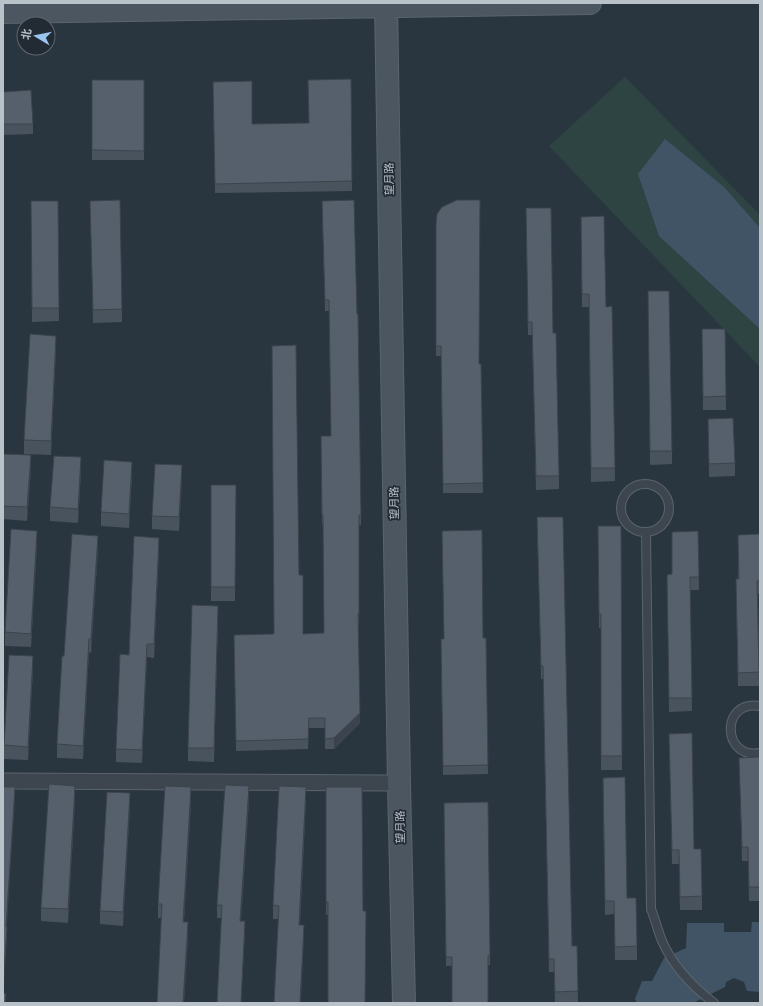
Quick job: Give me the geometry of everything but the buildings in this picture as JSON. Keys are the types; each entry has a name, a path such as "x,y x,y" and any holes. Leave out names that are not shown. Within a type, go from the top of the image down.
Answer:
{"street":[{"path":"3,12 381,4 590,3"},
{"name":"望月路","path":"381,4 387,783 391,1003"},
{"name":"望月路","path":"381,4 404,1003"},
{"path":"3,781 387,783"}],"lane":[{"path":"644,483 657,486 666,494 670,507 667,519 658,529 646,532 633,529 628,525 624,521 620,508 623,496 632,486 644,483"},
{"path":"646,532 651,908 662,942 672,959 683,974 698,990 714,1003"},
{"path":"760,706 746,706 740,710 734,716 731,722 730,730 736,745 742,750 750,753 760,753"}],"green space":[{"path":"625,77 760,215 760,367 549,146"}],"water":[{"path":"665,139 724,187 760,228 760,329 659,236 638,174"},
{"path":"752,922 760,922 760,992 747,991 744,982 734,978 726,982 725,987 693,1003 637,1003 635,999 642,981 652,981 664,958 686,948 687,923 724,923 724,932 751,932"}]}
